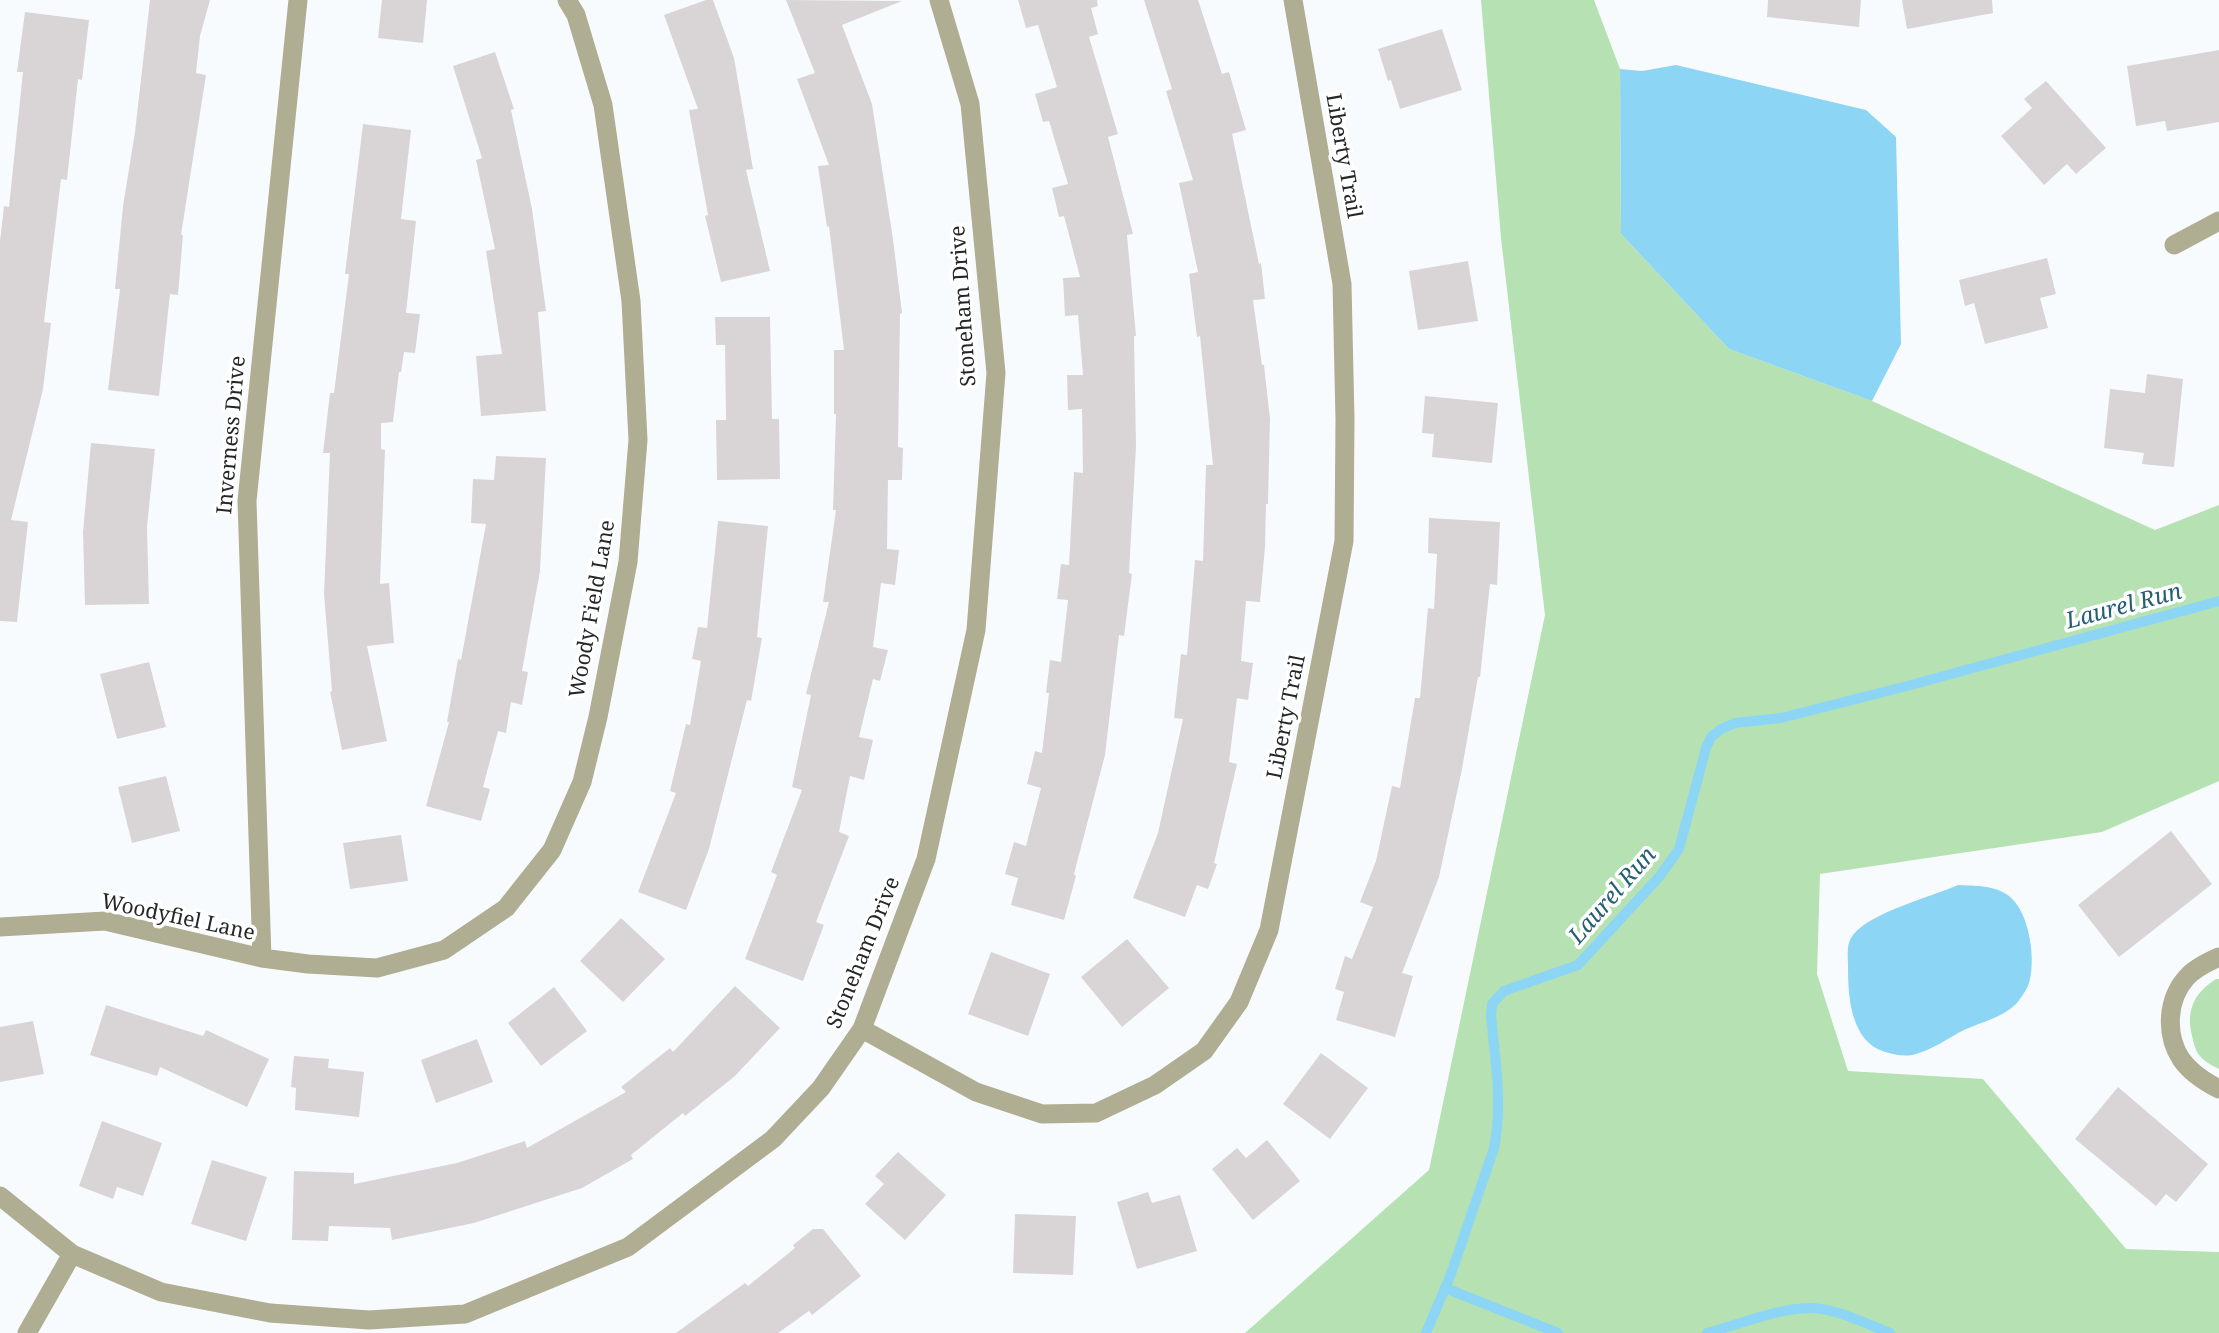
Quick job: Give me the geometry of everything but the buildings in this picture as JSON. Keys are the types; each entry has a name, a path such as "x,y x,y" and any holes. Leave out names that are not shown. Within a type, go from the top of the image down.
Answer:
{"street":[{"name":"Inverness Drive","path":"262,958 247,501 298,0"},
{"name":"Woody Field Lane","path":"262,958 377,968 444,950 506,908 552,850 582,782 598,717 628,562 638,440 631,301 603,104 576,16 568,0"},
{"name":"Stoneham Drive","path":"0,1196 72,1254 161,1292 270,1312 369,1326 465,1314 628,1247 773,1139 821,1088 862,1029 926,859 976,630 996,373 970,104 939,0"},
{"name":"Liberty Trail","path":"862,1029 976,1092 1042,1114 1096,1113 1155,1085 1204,1051 1239,1002 1269,930 1344,541 1342,284 1293,0"},
{"path":"2174,245 2219,221"},
{"name":"Woodyfiel Lane","path":"0,927 104,921 262,958"},
{"path":"2219,957 2188,976 2178,988 2172,1003 2170,1020 2171,1036 2181,1059 2192,1071 2219,1089"},
{"path":"27,1333 72,1254"}],"green space":[{"path":"1481,0 1594,0 1620,69 1621,234 1729,349 1872,401 2155,530 2219,505 2219,781 2102,832 1820,874 1817,974 1848,1071 1983,1079 2126,1249 2219,1252 2219,1333 1245,1333 1429,1170 1545,615 1501,238"},
{"path":"2219,979 2219,1069 2198,1054 2190,1027 2191,1010 2197,996"}],"water":[{"path":"1676,65 1866,110 1896,137 1901,344 1872,401 1729,349 1621,234 1620,69 1642,71"},
{"path":"1958,885 1998,890 2016,904 2027,925 2030,938 2032,964 2028,986 2016,1004 2004,1013 1929,1049 1908,1055 1885,1052 1864,1038 1853,1016 1848,977 1849,942 1853,935 1873,919"}],"waterway":[{"name":"Laurel Run","path":"1426,1333 1451,1274 1494,1148 1498,1098 1492,1004 1504,991 1578,965 1659,877 1679,849 1711,737 1735,723 1781,718 2219,601"},
{"path":"1445,1288 1558,1333"},
{"path":"1707,1333 1772,1314 1812,1308 1842,1314 1890,1333"}]}
